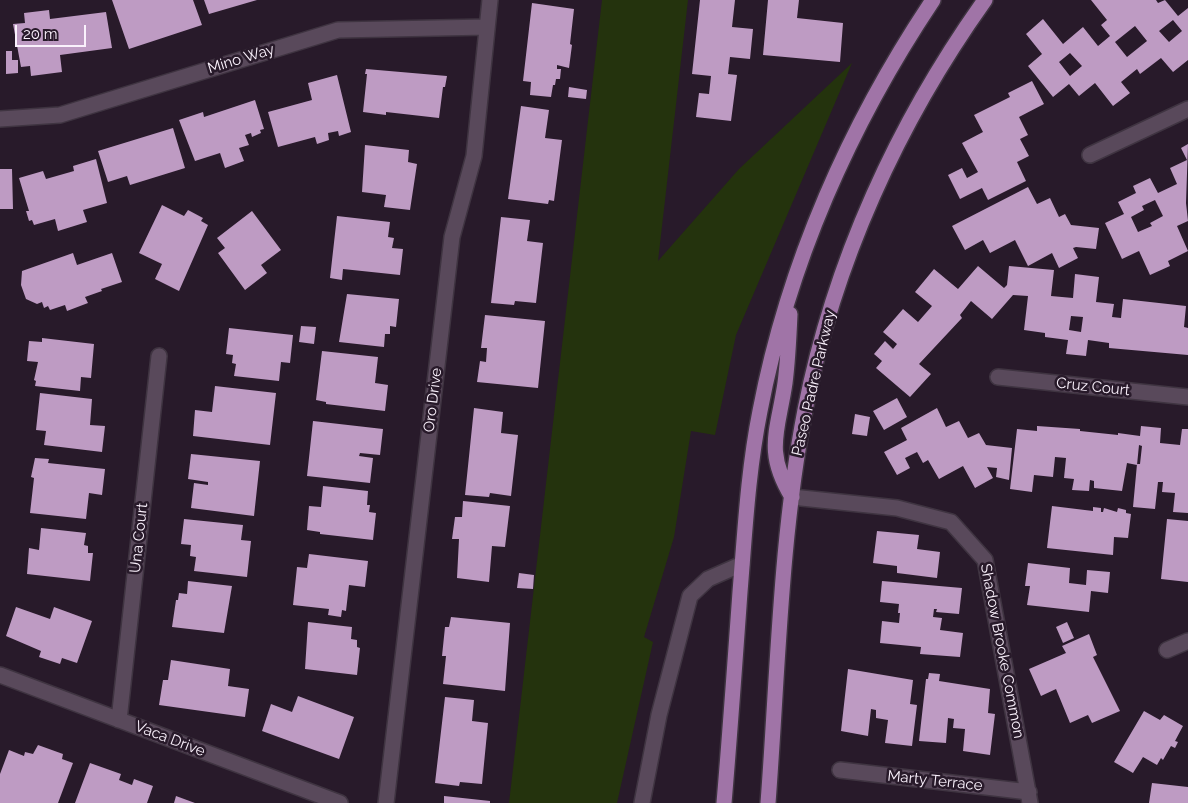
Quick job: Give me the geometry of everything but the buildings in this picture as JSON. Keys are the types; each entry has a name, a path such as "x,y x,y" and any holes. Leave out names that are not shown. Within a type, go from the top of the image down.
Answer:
{"main road":[{"path":"724,803 748,488 760,412 773,353 792,288 818,216 857,130 894,62 933,0"},
{"name":"Paseo Padre Parkway","path":"768,803 792,497 806,408 817,359 838,285 876,187 911,119 949,52 985,0"},
{"path":"792,288 786,372 774,448 778,470 792,497"}],"street":[{"name":"Oro Drive","path":"386,803 452,237 474,156 490,0"},
{"name":"Mino Way","path":"0,119 60,115 338,30 487,28"},
{"path":"1090,155 1188,109"},
{"name":"Una Court","path":"119,720 159,356"},
{"name":"Cruz Court","path":"998,376 1188,397"},
{"name":"Shadow Brooke Common","path":"792,497 897,508 951,522 985,560 1030,797"},
{"path":"642,803 659,715 690,596 708,579 742,564"},
{"path":"1167,650 1188,641"},
{"name":"Vaca Drive","path":"0,675 340,803"},
{"name":"Marty Terrace","path":"840,770 1030,797"}],"green space":[{"path":"602,0 688,0 658,261 739,169 852,63 736,335 715,435 691,431 674,537 644,637 653,642 617,803 509,803"}]}
